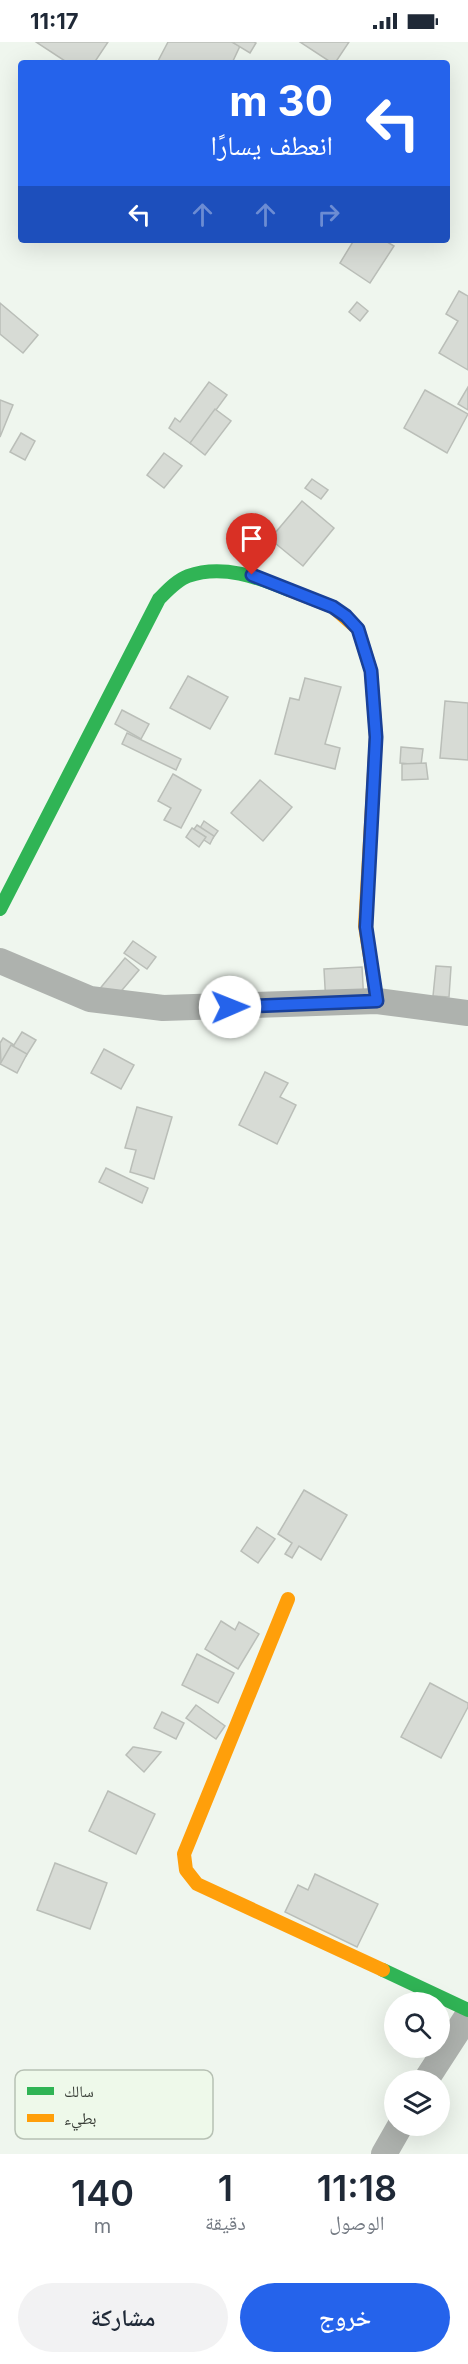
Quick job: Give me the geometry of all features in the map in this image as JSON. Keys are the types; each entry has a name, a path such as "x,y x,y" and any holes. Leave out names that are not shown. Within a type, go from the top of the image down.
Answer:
{"street":[{"path":"0,909 159,599 172,586 188,576 216,572 252,575 333,607 346,616 358,629 371,671 376,737 366,927 377,1001"},
{"path":"0,961 90,999 163,1008 377,1001 468,1013"},
{"path":"288,1599 184,1854 183,1863 186,1873 196,1884 468,2013 432,2070"},
{"path":"384,2154 394,2136"}],"building":[{"path":"36,42 108,42 96,60 63,60"},
{"path":"168,42 232,42 240,46 233,60 159,60"},
{"path":"232,42 254,42 256,43 250,53"},
{"path":"300,42 349,42 337,60 327,60"},
{"path":"352,243 389,243 394,246 370,283 340,263"},
{"path":"459,291 468,296 468,370 439,353 458,321 446,314"},
{"path":"357,302 368,311 360,321 349,312"},
{"path":"0,303 38,335 23,353 0,334"},
{"path":"209,382 227,395 191,444 169,428 175,418 180,422"},
{"path":"468,387 468,410 458,404"},
{"path":"425,390 468,414 447,453 404,428"},
{"path":"0,400 13,405 0,437"},
{"path":"215,409 231,421 205,455 190,443"},
{"path":"21,433 35,441 25,460 10,452"},
{"path":"164,453 182,466 164,488 147,475"},
{"path":"312,479 328,490 321,499 305,488"},
{"path":"302,501 334,528 303,566 270,539"},
{"path":"188,676 228,697 210,729 170,708"},
{"path":"305,678 341,687 325,744 340,748 335,769 275,754 290,698 299,700"},
{"path":"445,701 468,703 468,760 440,758"},
{"path":"122,710 149,724 141,739 115,724"},
{"path":"127,733 181,759 176,770 122,744"},
{"path":"401,747 423,749 421,765 400,763"},
{"path":"426,763 428,779 402,780 402,764"},
{"path":"173,774 201,790 181,828 164,820 171,808 158,801"},
{"path":"260,780 292,807 263,841 231,813"},
{"path":"204,821 218,831 213,838 200,828"},
{"path":"197,825 214,836 210,844 192,832"},
{"path":"192,828 206,837 199,847 186,837"},
{"path":"133,941 156,957 147,969 124,953"},
{"path":"125,958 139,970 112,1002 98,991"},
{"path":"436,966 451,967 449,997 433,996"},
{"path":"362,967 364,1003 326,1005 324,969"},
{"path":"22,1032 36,1040 26,1056 12,1048"},
{"path":"3,1038 14,1045 1,1063 0,1043"},
{"path":"11,1045 27,1054 17,1073 0,1064"},
{"path":"104,1049 134,1065 121,1089 91,1073"},
{"path":"265,1072 288,1083 280,1097 296,1105 277,1144 239,1125"},
{"path":"137,1107 172,1117 154,1179 130,1172 136,1150 125,1148"},
{"path":"106,1168 148,1188 142,1203 99,1182"},
{"path":"304,1490 347,1515 321,1560 299,1546 292,1558 285,1554 292,1543 278,1534"},
{"path":"257,1527 275,1539 258,1563 241,1551"},
{"path":"221,1621 235,1630 239,1622 259,1634 238,1669 205,1649"},
{"path":"197,1654 234,1673 218,1703 182,1685"},
{"path":"430,1683 468,1703 441,1758 401,1737"},
{"path":"196,1705 225,1726 216,1739 186,1718"},
{"path":"162,1712 184,1723 176,1739 154,1728"},
{"path":"133,1747 161,1752 144,1772 126,1755"},
{"path":"108,1791 155,1814 136,1854 89,1831"},
{"path":"55,1863 107,1883 90,1929 37,1910"},
{"path":"315,1874 378,1904 357,1947 285,1912 298,1885 308,1890"}],"traffic: fast":[{"path":"0,909 159,599 184,578 214,571 252,577 289,590"},
{"path":"383,1970 468,2010"}],"traffic: slow":[{"path":"289,590 333,607 358,629 371,671 376,737 365,926 377,1001"},
{"path":"288,1599 184,1854 186,1870 197,1884 383,1970"}],"route":[{"path":"230,1007 377,1001 366,927 376,737 371,671 358,629 346,616 333,607 252,575"}]}
